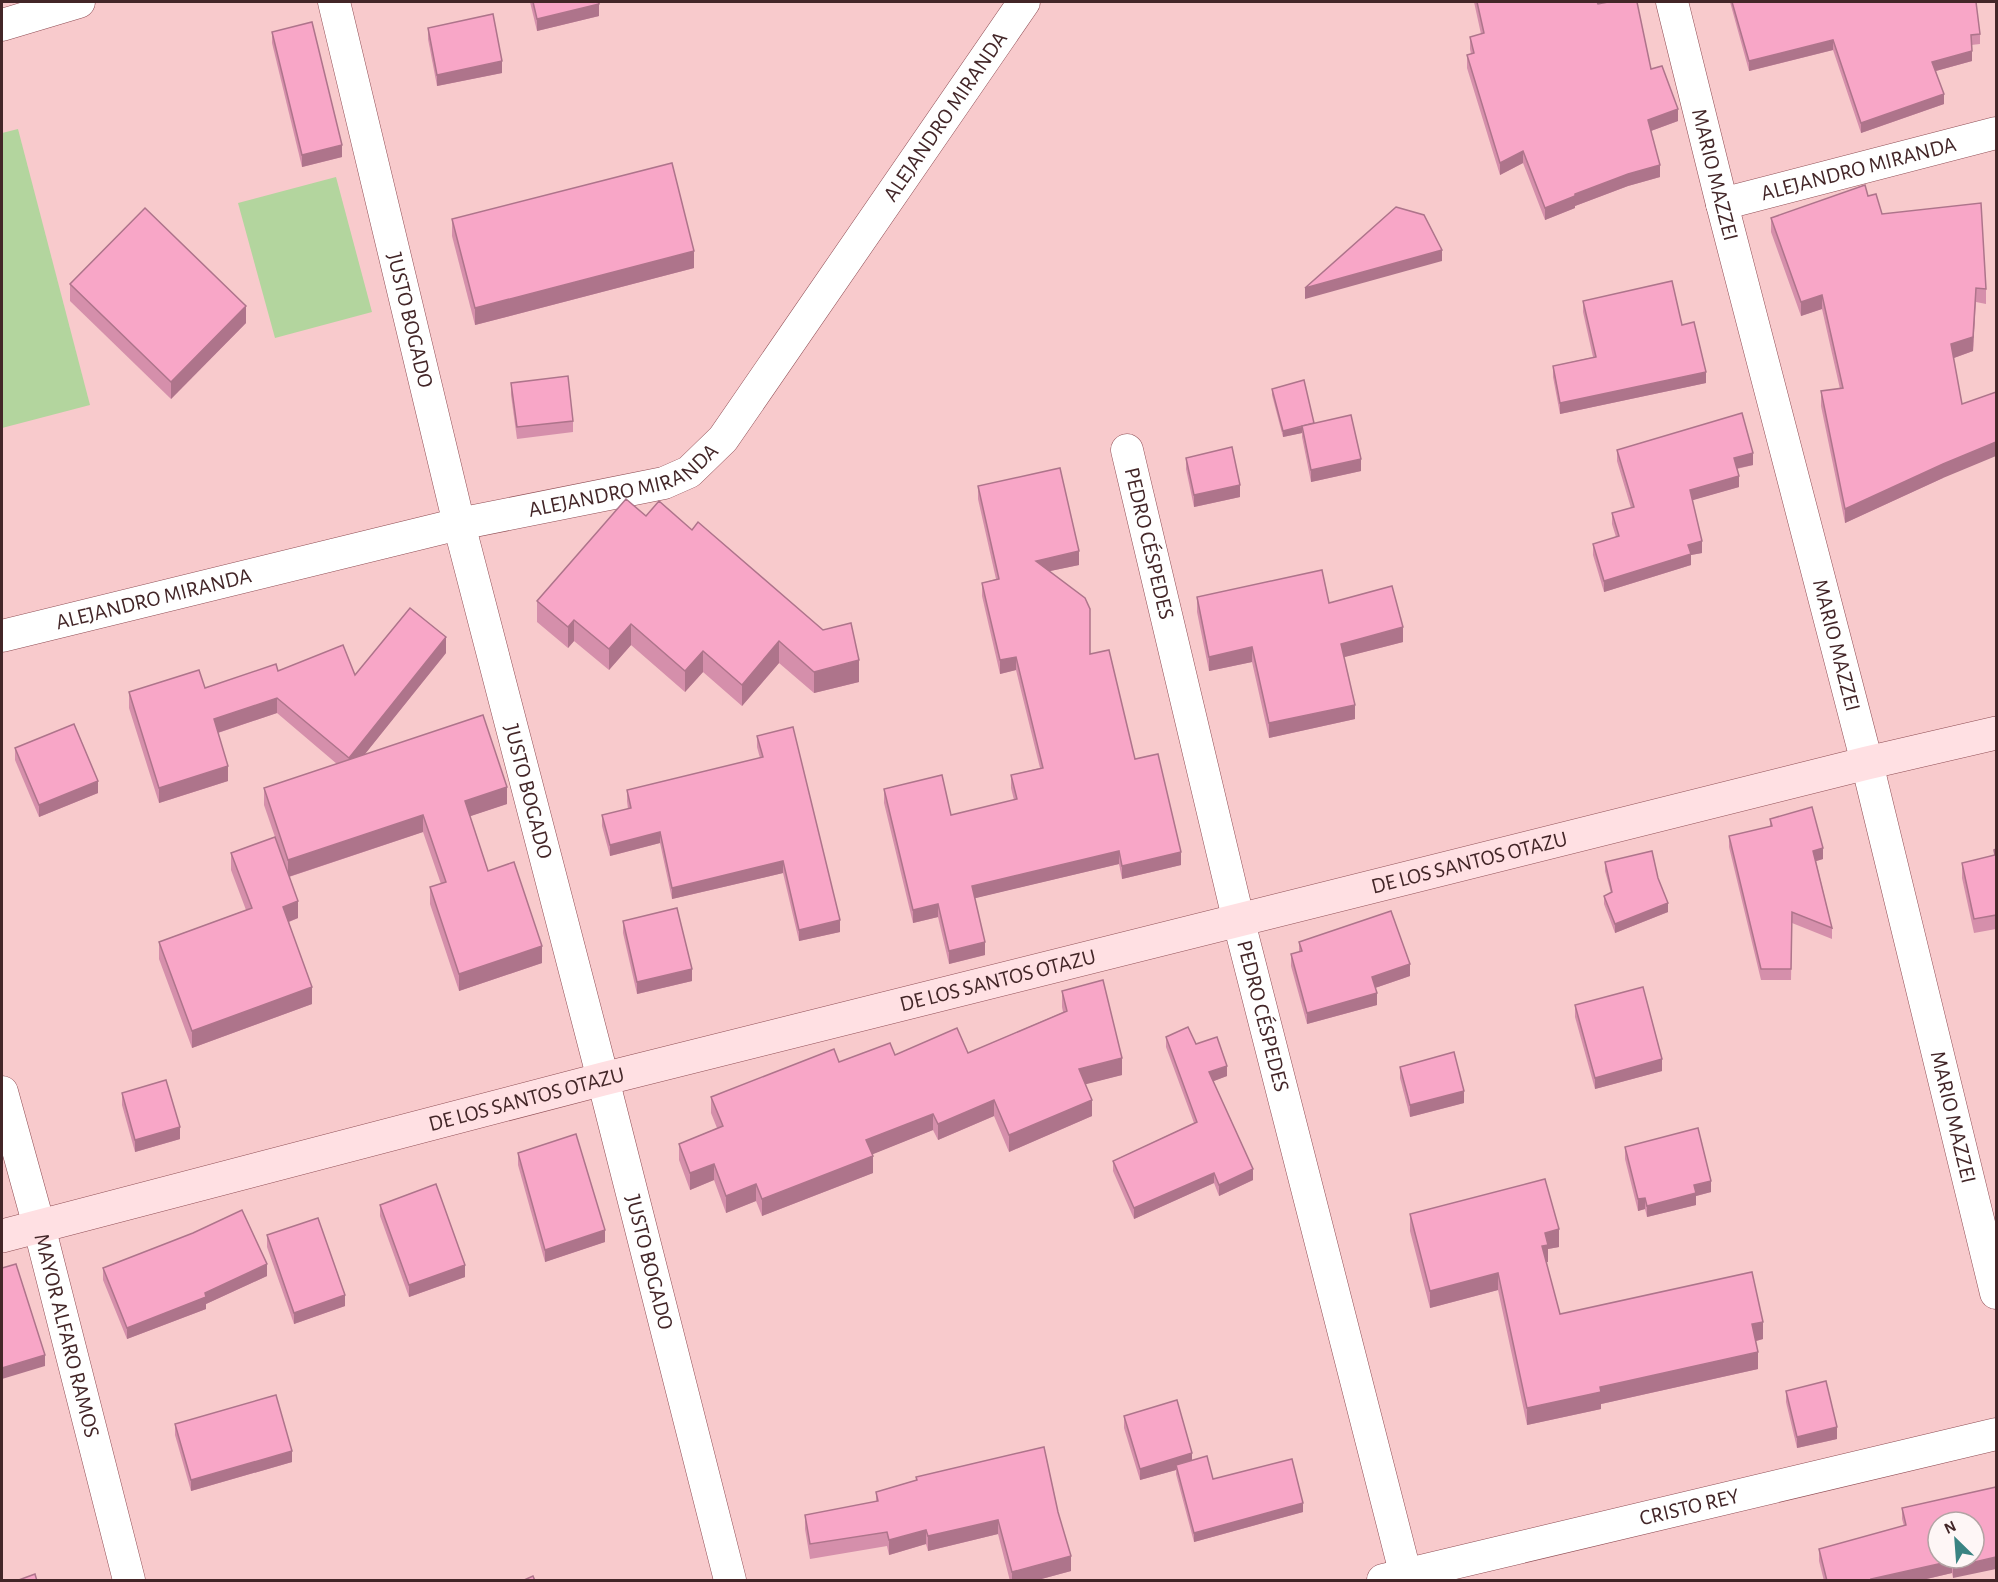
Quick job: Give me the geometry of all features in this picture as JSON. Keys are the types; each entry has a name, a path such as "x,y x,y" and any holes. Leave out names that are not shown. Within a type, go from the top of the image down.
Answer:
{"street":[{"path":"2,25 79,2"},
{"name":"JUSTO BOGADO","path":"334,2 459,524 730,1581"},
{"name":"ALEJANDRO MIRANDA","path":"2,636 459,524 664,483 689,472 723,439 1024,2"},
{"name":"MARIO MAZZEI","path":"1672,2 1867,763 1996,1293"},
{"name":"ALEJANDRO MIRANDA","path":"1722,204 1996,133"},
{"name":"PEDRO CÉSPEDES","path":"1127,450 1399,1579"},
{"name":"DE LOS SANTOS OTAZU","path":"2,1236 603,1079 1239,922 1867,763 1996,733"},
{"name":"MAYOR ALFARO RAMOS","path":"2,1092 39,1226 129,1581"},
{"name":"CRISTO REY","path":"1399,1579 1996,1434"}],"green space":[{"path":"18,129 90,405 2,428 2,133"},
{"path":"336,177 372,312 275,338 238,203"}],"building":[{"path":"533,2 599,2 599,4 537,19"},
{"path":"1477,2 1597,2 1598,4 1637,2 1651,69 1662,66 1678,109 1648,120 1660,165 1628,174 1545,208 1523,151 1500,163 1467,55 1474,53 1470,37 1484,33"},
{"path":"1732,2 1976,2 1980,34 1971,35 1972,51 1932,62 1944,94 1861,123 1833,40 1749,61"},
{"path":"493,14 502,61 437,75 428,28"},
{"path":"312,22 342,145 302,155 272,32"},
{"path":"672,163 694,251 475,308 452,219"},
{"path":"1865,185 1868,196 1876,194 1882,214 1981,203 1986,289 1976,288 1973,337 1951,344 1962,404 1996,392 1996,442 1845,509 1821,391 1843,388 1822,295 1801,302 1771,218"},
{"path":"1396,207 1424,215 1442,250 1305,288"},
{"path":"145,208 246,306 171,382 70,284"},
{"path":"1672,281 1682,325 1694,322 1706,372 1560,403 1553,366 1596,357 1583,301"},
{"path":"568,376 573,421 517,427 511,383"},
{"path":"1304,380 1314,423 1283,431 1272,389"},
{"path":"1742,413 1753,453 1734,458 1739,476 1690,490 1702,541 1688,545 1691,554 1604,581 1593,544 1619,536 1612,513 1634,507 1617,450"},
{"path":"1351,415 1361,459 1311,470 1302,426"},
{"path":"1232,447 1240,485 1194,495 1186,458"},
{"path":"1060,468 1079,551 1036,561 1085,598 1090,609 1090,654 1109,650 1135,759 1158,754 1181,852 1122,866 1119,851 972,886 985,942 949,951 938,904 913,910 884,789 942,775 951,815 1017,799 1011,775 1043,768 1016,657 1000,660 987,605 982,583 999,579 978,486"},
{"path":"626,499 646,516 659,501 692,530 698,522 823,630 851,623 859,660 814,672 779,641 742,685 703,651 685,671 631,624 609,649 574,620 568,627 537,601"},
{"path":"1322,570 1329,603 1392,586 1403,627 1341,644 1355,705 1269,723 1252,647 1209,657 1197,597"},
{"path":"410,608 446,637 349,758 277,698 214,719 228,766 159,788 129,692 199,670 205,688 276,664 278,671 343,645 355,675"},
{"path":"483,715 507,787 465,801 488,871 514,862 542,946 459,974 430,887 446,882 423,815 288,860 264,788"},
{"path":"74,724 98,781 39,805 15,748"},
{"path":"793,727 840,920 799,930 783,861 672,888 660,832 610,845 602,815 631,808 627,790 763,757 757,736"},
{"path":"1812,807 1823,848 1813,851 1832,928 1792,912 1791,969 1761,969 1729,836 1772,826 1770,819"},
{"path":"275,837 298,901 283,907 312,987 192,1031 159,942 252,908 231,853"},
{"path":"1996,849 1996,915 1974,919 1962,863 1995,855 1994,850"},
{"path":"1652,851 1658,878 1668,903 1615,924 1604,896 1612,892 1605,862"},
{"path":"677,908 692,969 637,982 623,921"},
{"path":"1391,911 1410,964 1372,977 1377,993 1307,1013 1291,954 1302,951 1299,942"},
{"path":"1103,980 1122,1058 1079,1069 1092,1100 1009,1135 994,1100 938,1124 933,1114 866,1140 873,1156 762,1199 756,1184 726,1196 714,1164 690,1173 679,1144 723,1126 711,1097 834,1049 839,1062 890,1043 895,1055 957,1028 968,1053 1067,1011 1062,991"},
{"path":"1643,987 1662,1059 1595,1078 1575,1005"},
{"path":"1188,1027 1196,1044 1217,1037 1227,1066 1209,1072 1253,1169 1219,1185 1214,1173 1134,1208 1113,1161 1197,1122 1166,1037"},
{"path":"1454,1052 1464,1091 1410,1105 1400,1067"},
{"path":"166,1080 180,1127 135,1140 122,1093"},
{"path":"1698,1128 1711,1181 1694,1185 1696,1193 1647,1206 1645,1198 1638,1199 1625,1147"},
{"path":"576,1134 605,1230 545,1250 518,1153"},
{"path":"1545,1179 1559,1229 1545,1233 1548,1245 1542,1246 1560,1314 1752,1272 1763,1322 1752,1324 1758,1352 1600,1387 1601,1392 1527,1408 1498,1273 1430,1291 1410,1214"},
{"path":"436,1184 465,1265 409,1285 380,1205"},
{"path":"242,1210 267,1264 205,1293 206,1297 127,1328 103,1268 193,1233"},
{"path":"318,1218 345,1295 294,1313 267,1235"},
{"path":"16,1264 45,1355 2,1368 2,1268"},
{"path":"1826,1381 1837,1427 1797,1437 1786,1391"},
{"path":"276,1395 292,1451 191,1480 175,1424"},
{"path":"1177,1400 1192,1453 1140,1469 1124,1416"},
{"path":"1044,1447 1058,1512 1071,1556 1012,1572 998,1520 928,1536 926,1530 889,1540 887,1532 810,1544 805,1515 878,1501 876,1492 917,1480 916,1477"},
{"path":"1207,1456 1213,1479 1292,1459 1303,1503 1194,1533 1176,1465"},
{"path":"1996,1487 1996,1557 1986,1559 1986,1510 1926,1510 1926,1567 1871,1579 1872,1581 1827,1581 1819,1549 1906,1525 1902,1508"},
{"path":"35,1574 37,1581 16,1581"},
{"path":"533,1576 535,1581 522,1581"}]}
